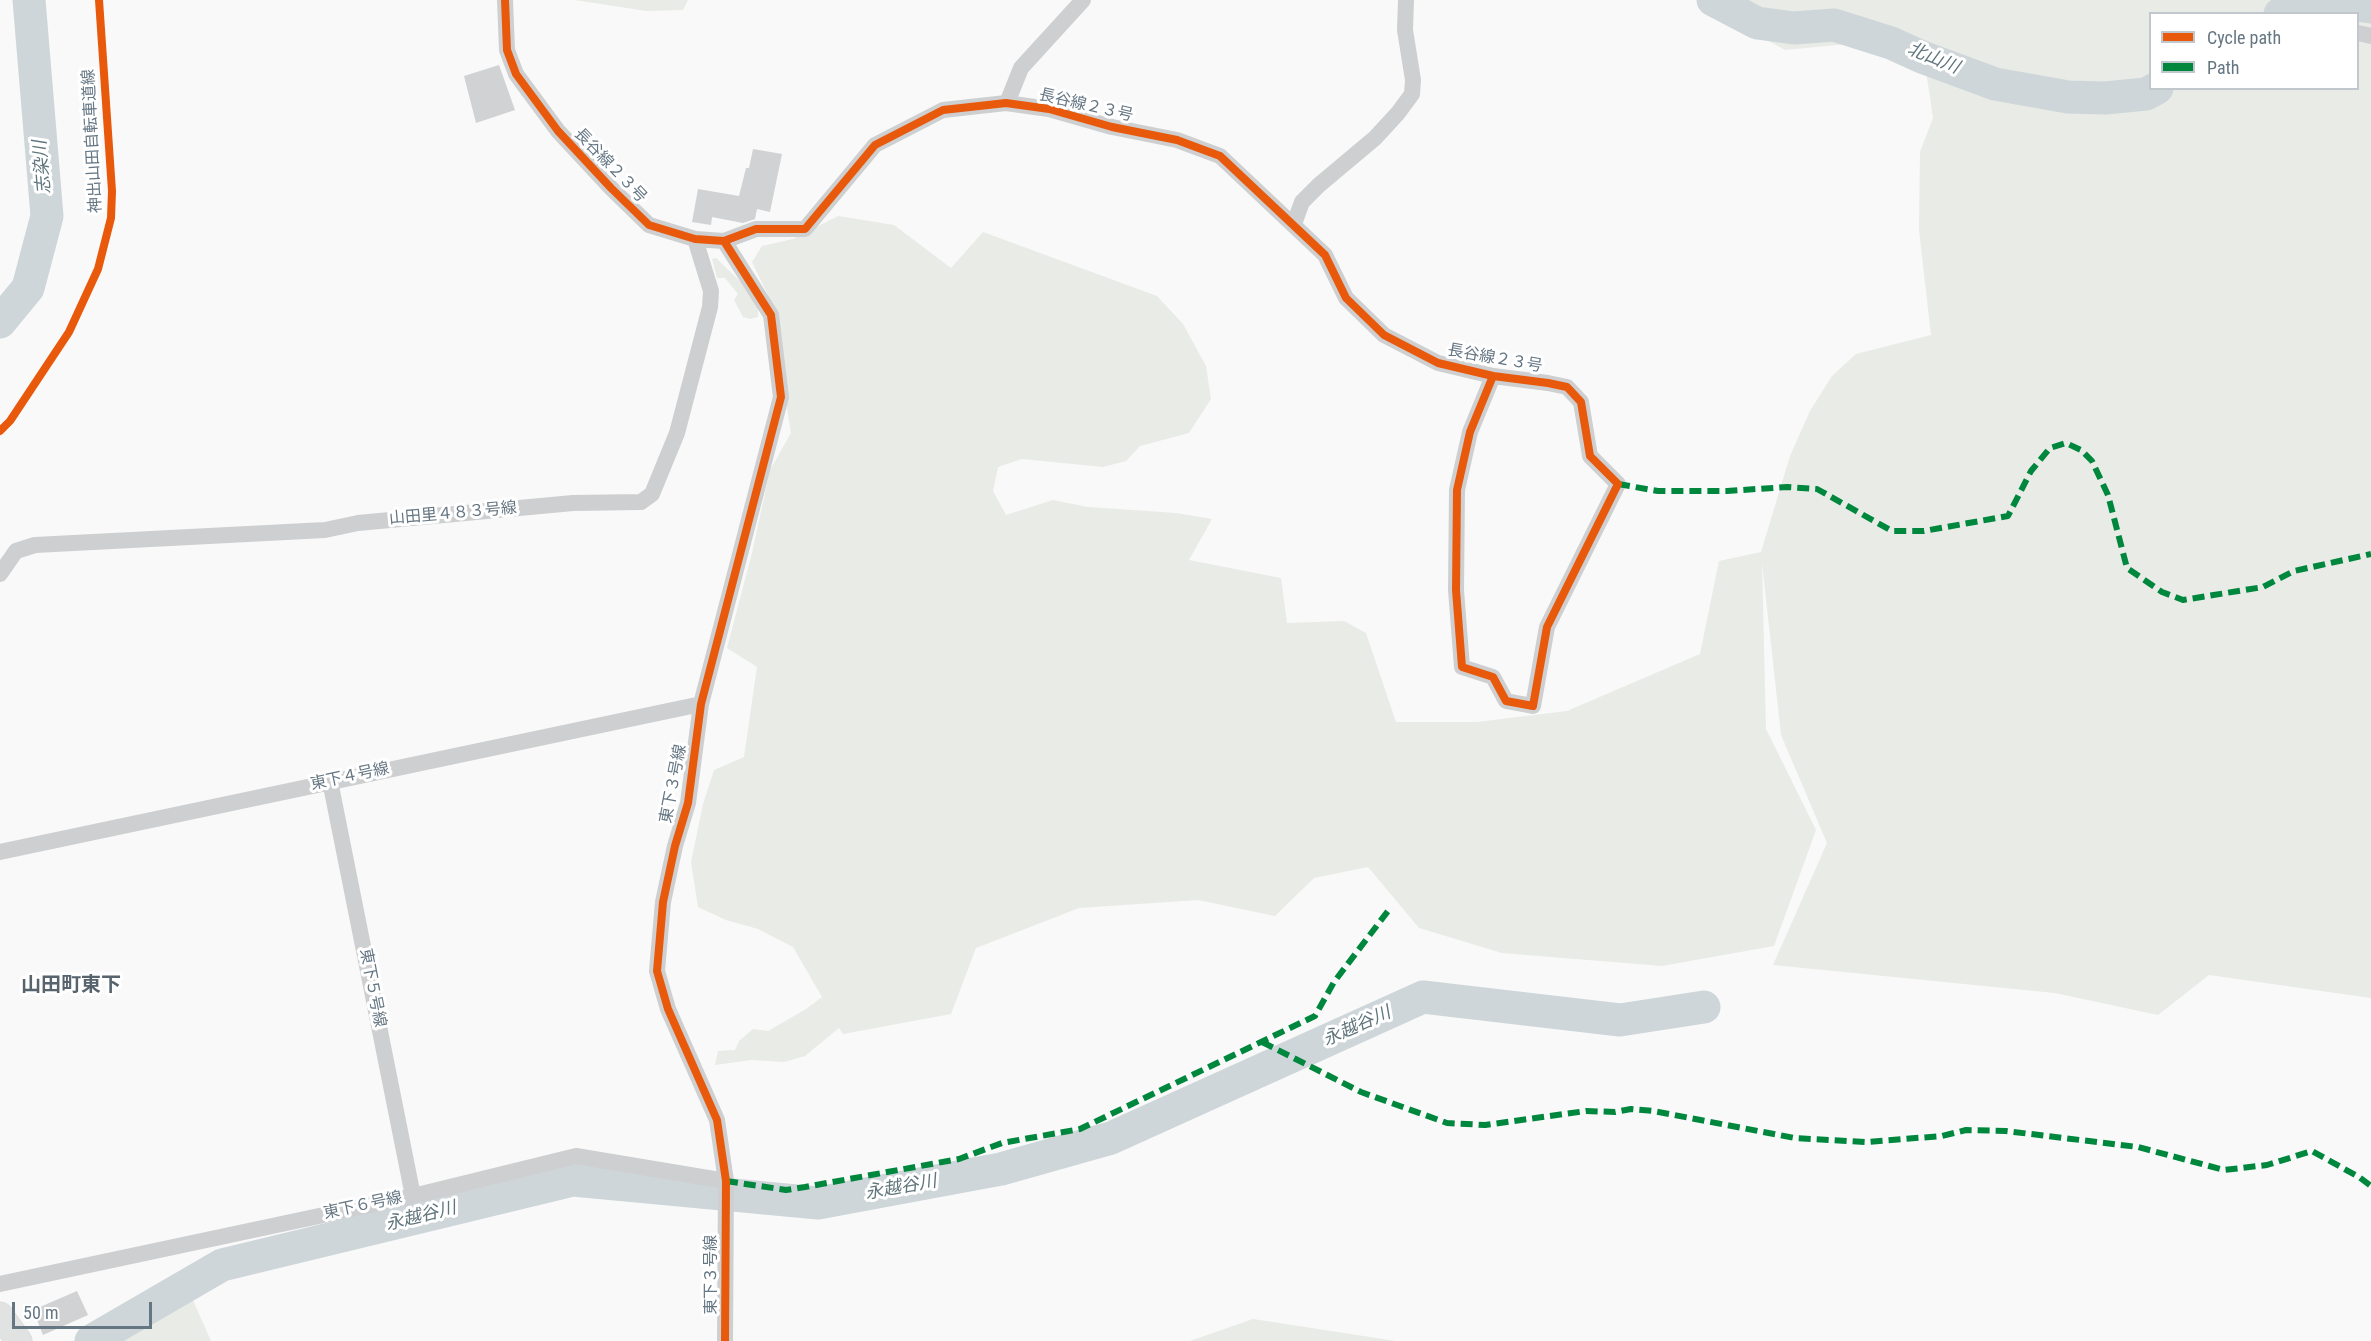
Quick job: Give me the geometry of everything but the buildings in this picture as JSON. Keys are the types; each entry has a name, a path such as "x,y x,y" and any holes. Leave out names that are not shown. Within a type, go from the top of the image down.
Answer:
{"main road":[{"path":"0,1315 19,1341"}],"street":[{"name":"長谷線２３号","path":"505,0 507,50 516,74 558,130 610,188 649,225 695,239 724,241 756,229 805,229 875,145 943,110 1007,103 1049,109 1112,127 1177,140 1220,156 1325,255 1346,298 1384,335 1438,363 1492,376 1567,387 1581,402 1590,456 1618,484 1547,627 1533,706 1506,701 1493,677 1462,667 1456,590 1457,490 1470,432 1492,376"},
{"path":"1007,103 1020,68 1083,0"},
{"path":"1294,224 1302,202 1375,138 1412,94 1413,80 1405,30 1406,0"},
{"name":"山田里４８３号線","path":"0,574 15,551 34,545 325,530 358,523 562,504 641,502 652,494 677,432 710,308 711,291 695,239"},
{"name":"東下３号線","path":"724,241 771,315 781,397 701,704 688,803 675,846 663,902 657,971 668,1009 717,1120 726,1182 725,1341"},
{"name":"東下４号線","path":"0,852 701,704"},
{"name":"東下５号線","path":"330,781 413,1196"},
{"name":"東下６号線","path":"0,1284 413,1196 576,1156 726,1182"}],"shaded area":[{"path":"575,0 688,0 683,10 646,11"},
{"path":"1706,0 2371,0 2371,998 2209,975 2158,1015 2055,993 1773,965 1827,843 1781,735 1762,563 1766,729 1816,830 1774,946 1662,966 1502,953 1419,928 1368,867 1314,878 1275,916 1198,900 1079,908 976,948 951,1014 843,1034 839,1028 805,1056 784,1062 751,1060 715,1065 718,1051 735,1050 739,1041 753,1029 768,1031 822,997 793,947 758,929 726,920 698,907 691,862 703,804 714,770 744,757 757,667 727,648 752,553 770,470 791,433 768,295 752,262 762,246 793,239 838,216 894,225 951,268 983,232 1157,296 1183,324 1206,366 1211,399 1189,433 1140,446 1126,461 1103,467 1022,459 998,467 993,491 1006,515 1053,500 1088,507 1176,513 1212,519 1189,560 1281,578 1287,623 1344,621 1366,633 1396,722 1477,722 1567,711 1700,654 1719,561 1761,552 1790,456 1810,411 1832,376 1856,354 1931,335 1919,230 1920,152 1933,118 1925,64 1902,36 1785,50 1720,14"},
{"path":"716,258 743,284 758,303 758,317 750,319 743,317 734,300 738,294 725,278 717,278 712,259"},
{"path":"188,1289 211,1341 99,1341"},
{"path":"1253,1319 1396,1341 1190,1341"}],"waterway":[{"name":"志染川","path":"0,322 28,288 47,216 29,0"},
{"name":"北山川","path":"1713,0 1757,23 1794,28 1834,25 1891,43 1995,84 2068,97 2105,98 2146,94 2153,90"},
{"name":"北山川","path":"2289,12 2336,2 2371,7"},
{"name":"永越谷川","path":"91,1341 222,1265 573,1180 818,1203 1001,1169 1111,1138 1423,997 1620,1020 1704,1007"}],"marked path":[{"path":"1618,484 1658,491 1727,491 1787,487 1817,489 1892,531 1924,531 2008,516 2031,471 2050,448 2066,443 2081,450 2092,461 2108,495 2127,568 2162,592 2183,600 2263,587 2294,571 2371,554"},
{"path":"726,1181 786,1190 959,1159 1002,1143 1080,1129 1315,1016 1334,982 1388,911"},
{"path":"1262,1042 1361,1092 1447,1123 1485,1125 1586,1111 1615,1112 1631,1109 1653,1111 1795,1138 1866,1142 1942,1136 1966,1130 2006,1131 2138,1147 2224,1170 2267,1165 2312,1151 2371,1186"}],"cycle path":[{"name":"神出山田自転車道線","path":"0,431 10,421 69,332 98,269 111,218 112,191 99,0"},
{"path":"505,0 507,50 516,74 558,131 649,225 695,239 724,241 756,229 805,229 875,145 943,110 1006,103 1049,109 1112,127 1177,140 1220,156 1325,255 1346,298 1384,335 1438,363 1493,376 1567,387 1581,402 1590,456 1618,484 1547,627 1533,706 1506,701 1493,677 1462,667 1456,590 1457,490 1470,432 1493,376"},
{"path":"724,241 771,315 781,397 701,704 688,803 675,846 663,902 657,971 668,1009 717,1120 726,1181 725,1341"}],"district":[{"name":"山田町東下","path":"71,986"}]}
